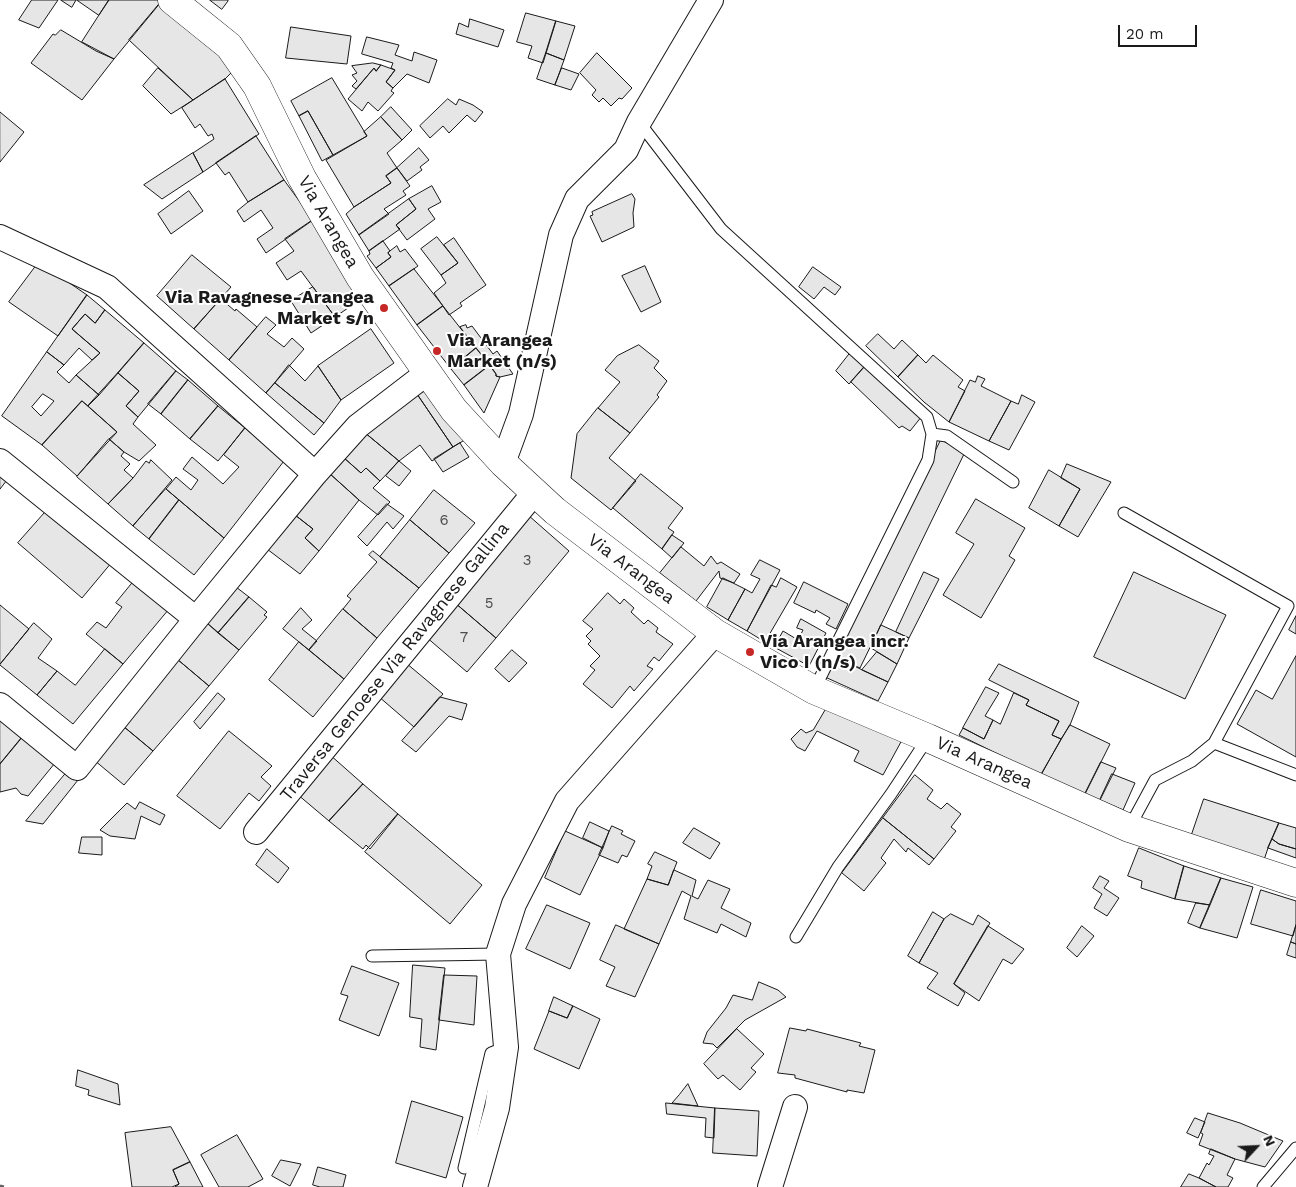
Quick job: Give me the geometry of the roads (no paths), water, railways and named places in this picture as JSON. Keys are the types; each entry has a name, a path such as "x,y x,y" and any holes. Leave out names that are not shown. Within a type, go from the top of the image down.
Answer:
{"street":[{"name":"Via Arangea","path":"172,0 229,46 257,86 302,178 360,277 454,410 503,463 555,511 715,633 814,690 928,738 1129,828 1296,883"},
{"path":"503,463 521,414 561,235 577,199 626,150 640,122 711,0"},
{"path":"0,237 107,288 315,474"},
{"path":"0,705 77,768 315,474 358,426 427,373"},
{"path":"0,461 196,619"},
{"name":"Traversa Genoese Via Ravagnese Gallina","path":"256,832 534,493"},
{"path":"470,1177 497,1108 506,1047 498,954 514,904 567,801 715,633"},
{"path":"770,1187 795,1107"}],"lane":[{"path":"640,122 721,228 927,417 932,434 928,460 814,690"},
{"path":"932,434 947,436 1013,482"},
{"path":"1124,513 1288,606 1214,743 1192,761 1155,780 1129,828"},
{"path":"796,937 838,867 891,794 928,738"},
{"path":"1214,743 1296,775"},
{"path":"372,956 498,954"},
{"path":"1263,1187 1296,1148"}],"place":[{"name":"Via Ravagnese-Arangea Market s/n","path":"384,308"},
{"name":"Via Arangea Market (n/s)","path":"437,351"},
{"name":"Via Arangea incr. Vico I (n/s)","path":"750,652"}]}
